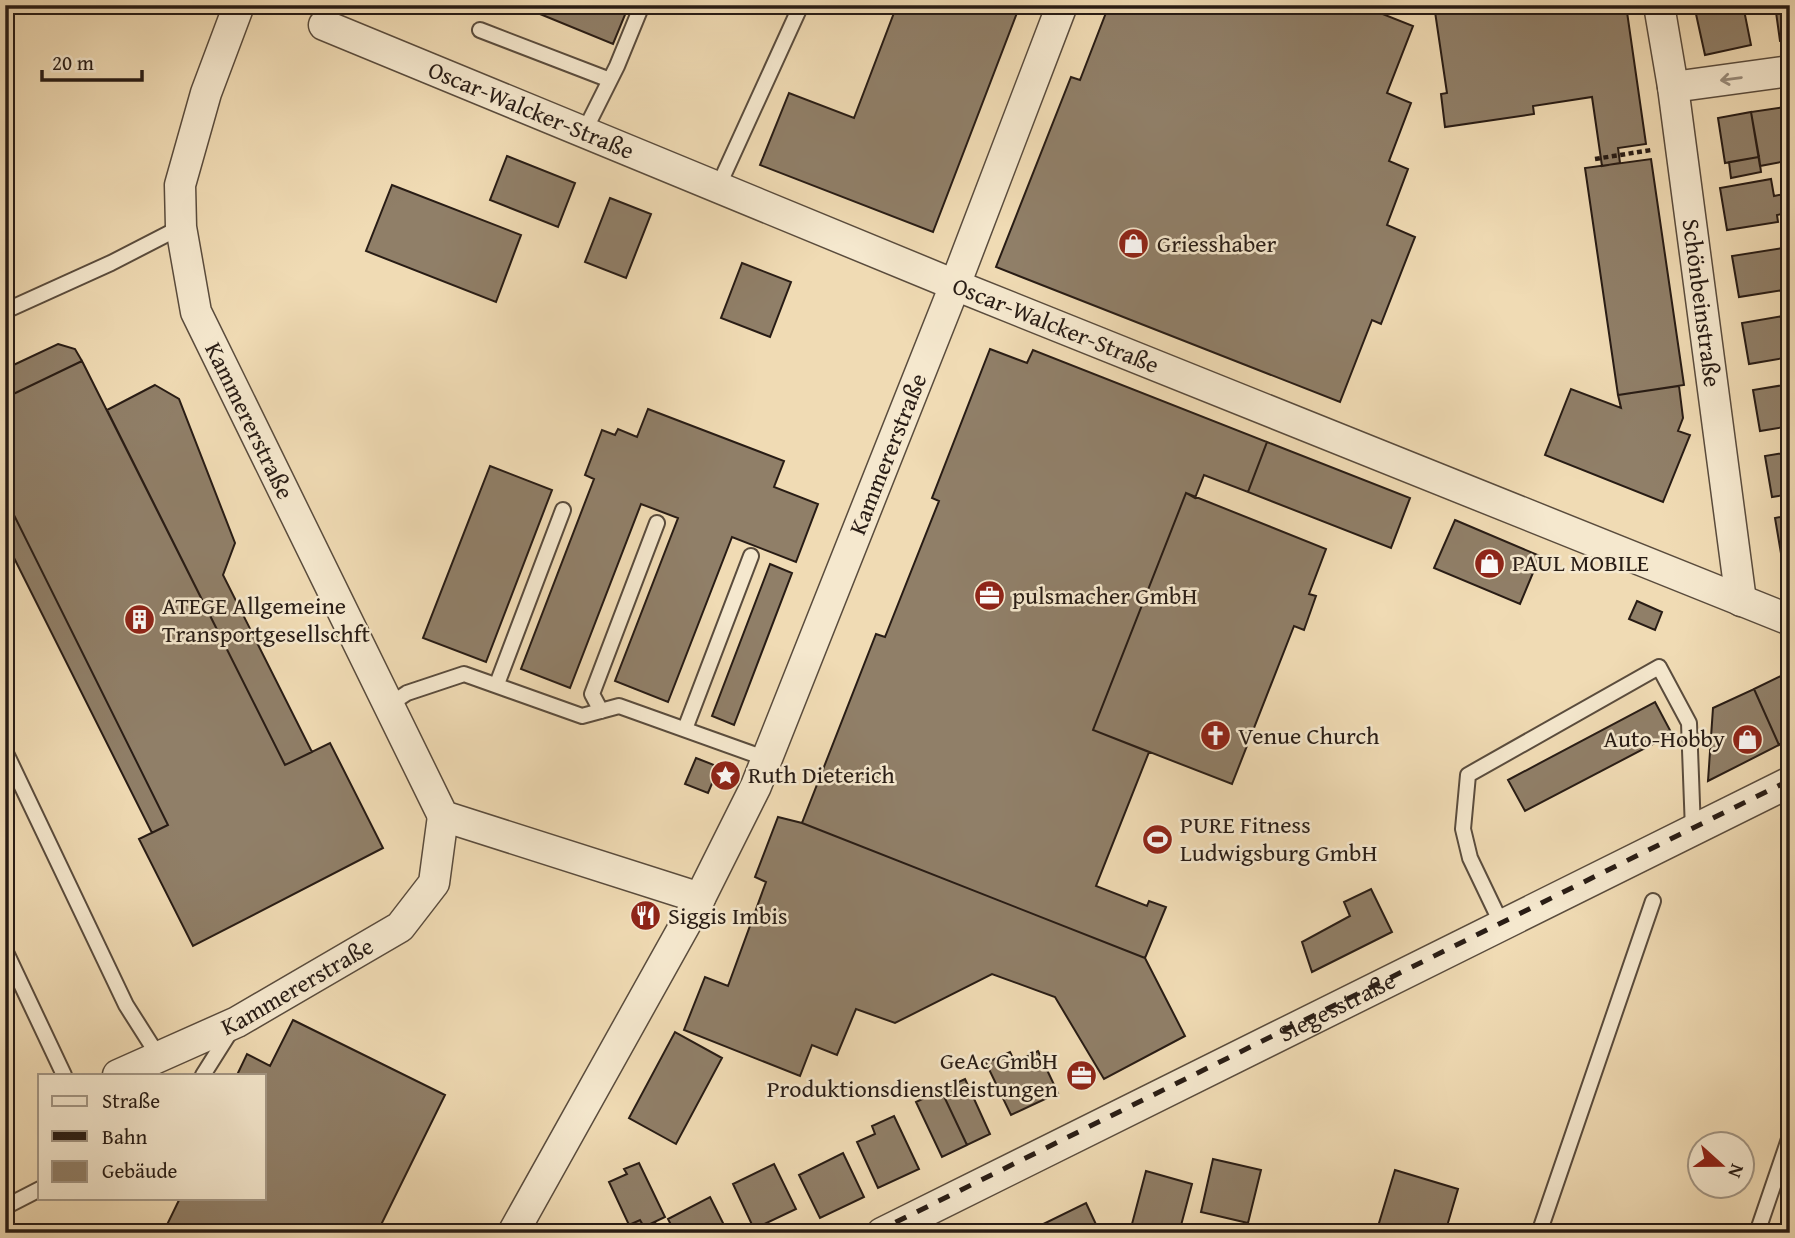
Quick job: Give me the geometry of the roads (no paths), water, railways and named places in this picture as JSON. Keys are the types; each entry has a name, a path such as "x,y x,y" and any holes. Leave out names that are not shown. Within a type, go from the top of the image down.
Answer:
{"street":[{"name":"Kammererstraße","path":"120,1074 237,1022 400,927 434,883 443,816 196,312 181,227 180,185 206,93 239,5"},
{"name":"Kammererstraße","path":"513,1233 700,898 767,759 956,285 1062,5"},
{"name":"Schönbeinstraße","path":"1658,5 1673,87 1741,601"},
{"name":"Oscar-Walcker-Straße","path":"324,25 956,285 1790,620"},
{"path":"1673,87 1790,71"},
{"name":"Siegesstraße","path":"882,1233 1503,927 1790,782"},
{"path":"443,816 700,898"}],"lane":[{"path":"584,132 642,5"},
{"path":"718,187 801,5"},
{"path":"480,30 610,80"},
{"path":"5,311 111,263 181,227"},
{"path":"496,684 563,510"},
{"path":"601,711 592,694 657,523"},
{"path":"685,729 751,556"},
{"path":"1503,927 1470,858 1463,829 1468,775 1659,667 1689,723 1693,830"},
{"path":"389,705 407,693 464,674 582,716 619,706 767,759"},
{"path":"5,751 126,1005 159,1057"},
{"path":"1539,1233 1653,901"},
{"path":"5,950 64,1074"},
{"path":"204,1074 237,1022"},
{"path":"1757,1233 1790,1136"},
{"path":"5,1207 38,1190"}],"railway":[{"path":"874,1233 1790,780"}],"place":[{"name":"Griesshaber","path":"1134,244"},
{"name":"PAUL MOBILE","path":"1489,563"},
{"name":"pulsmacher GmbH","path":"989,596"},
{"name":"ATEGE Allgemeine Transportgesellschft","path":"139,620"},
{"name":"Venue Church","path":"1215,736"},
{"name":"Auto-Hobby","path":"1748,739"},
{"name":"Ruth Dieterich","path":"725,775"},
{"name":"PURE Fitness Ludwigsburg GmbH","path":"1157,839"},
{"name":"Siggis Imbis","path":"645,916"},
{"name":"GeAc GmbH Produktionsdienstleistungen","path":"1081,1075"}]}
